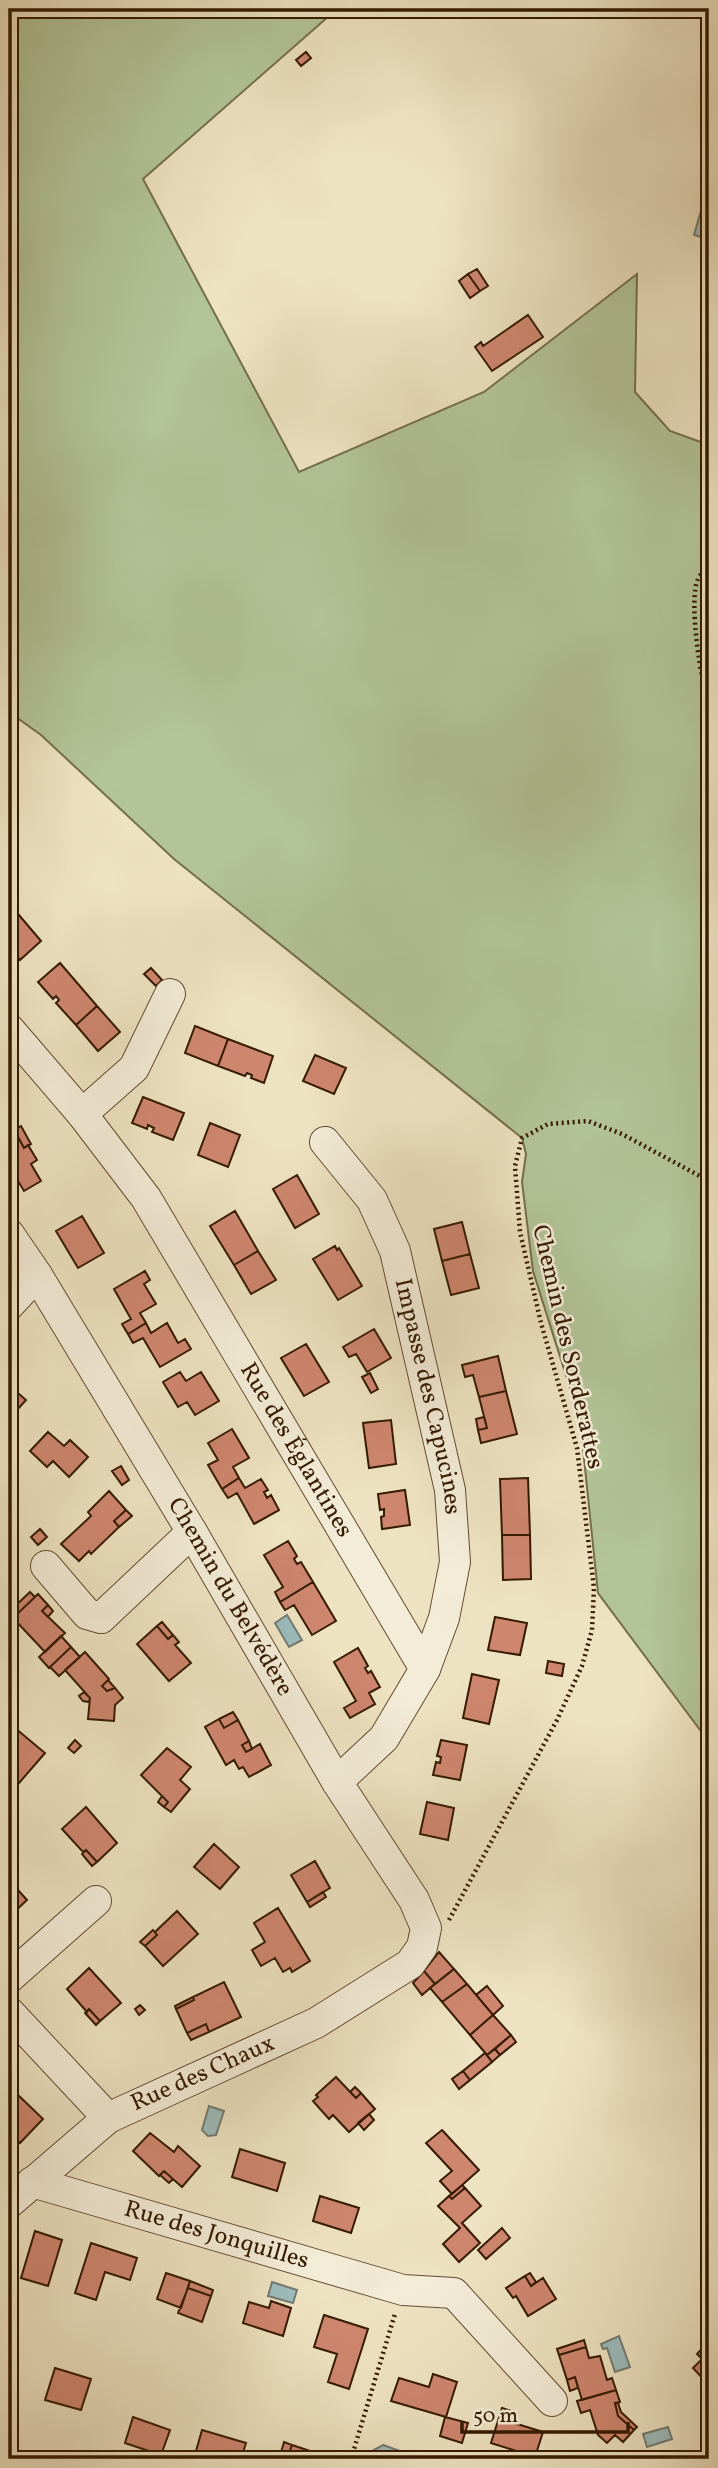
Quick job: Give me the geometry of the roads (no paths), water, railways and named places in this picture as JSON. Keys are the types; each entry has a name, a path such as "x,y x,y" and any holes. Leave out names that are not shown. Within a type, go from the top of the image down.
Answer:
{"street":[{"path":"82,1114 134,1068 170,995"},
{"name":"Rue des Églantines","path":"9,1029 82,1114 146,1198 425,1669"},
{"name":"Impasse des Capucines","path":"325,1142 372,1200 395,1251 450,1490 455,1562 444,1618 425,1669"},
{"name":"Chemin du Belvédère","path":"9,1234 37,1275 192,1532 337,1782 414,1900 426,1928 422,1947 410,1964"},
{"path":"9,1305 37,1275"},
{"path":"46,1566 87,1614 101,1618 192,1532"},
{"path":"337,1782 384,1738 425,1669"},
{"path":"9,1978 96,1901"},
{"name":"Rue des Chaux","path":"9,2203 108,2118 316,2023 410,1964"},
{"path":"9,2012 108,2118"},
{"name":"Rue des Jonquilles","path":"32,2182 403,2290 454,2293 552,2401"}],"water":[{"path":"706,193 709,193 709,239 694,235"},
{"path":"287,1615 302,1640 289,1647 275,1623"},
{"path":"209,2106 224,2111 216,2135 208,2136 202,2130"},
{"path":"272,2282 297,2290 293,2303 268,2296"},
{"path":"619,2336 630,2367 615,2372 607,2348 603,2349 601,2344"},
{"path":"668,2427 672,2439 647,2447 643,2434"},
{"path":"383,2445 406,2453 404,2459 376,2459 372,2451"}]}
